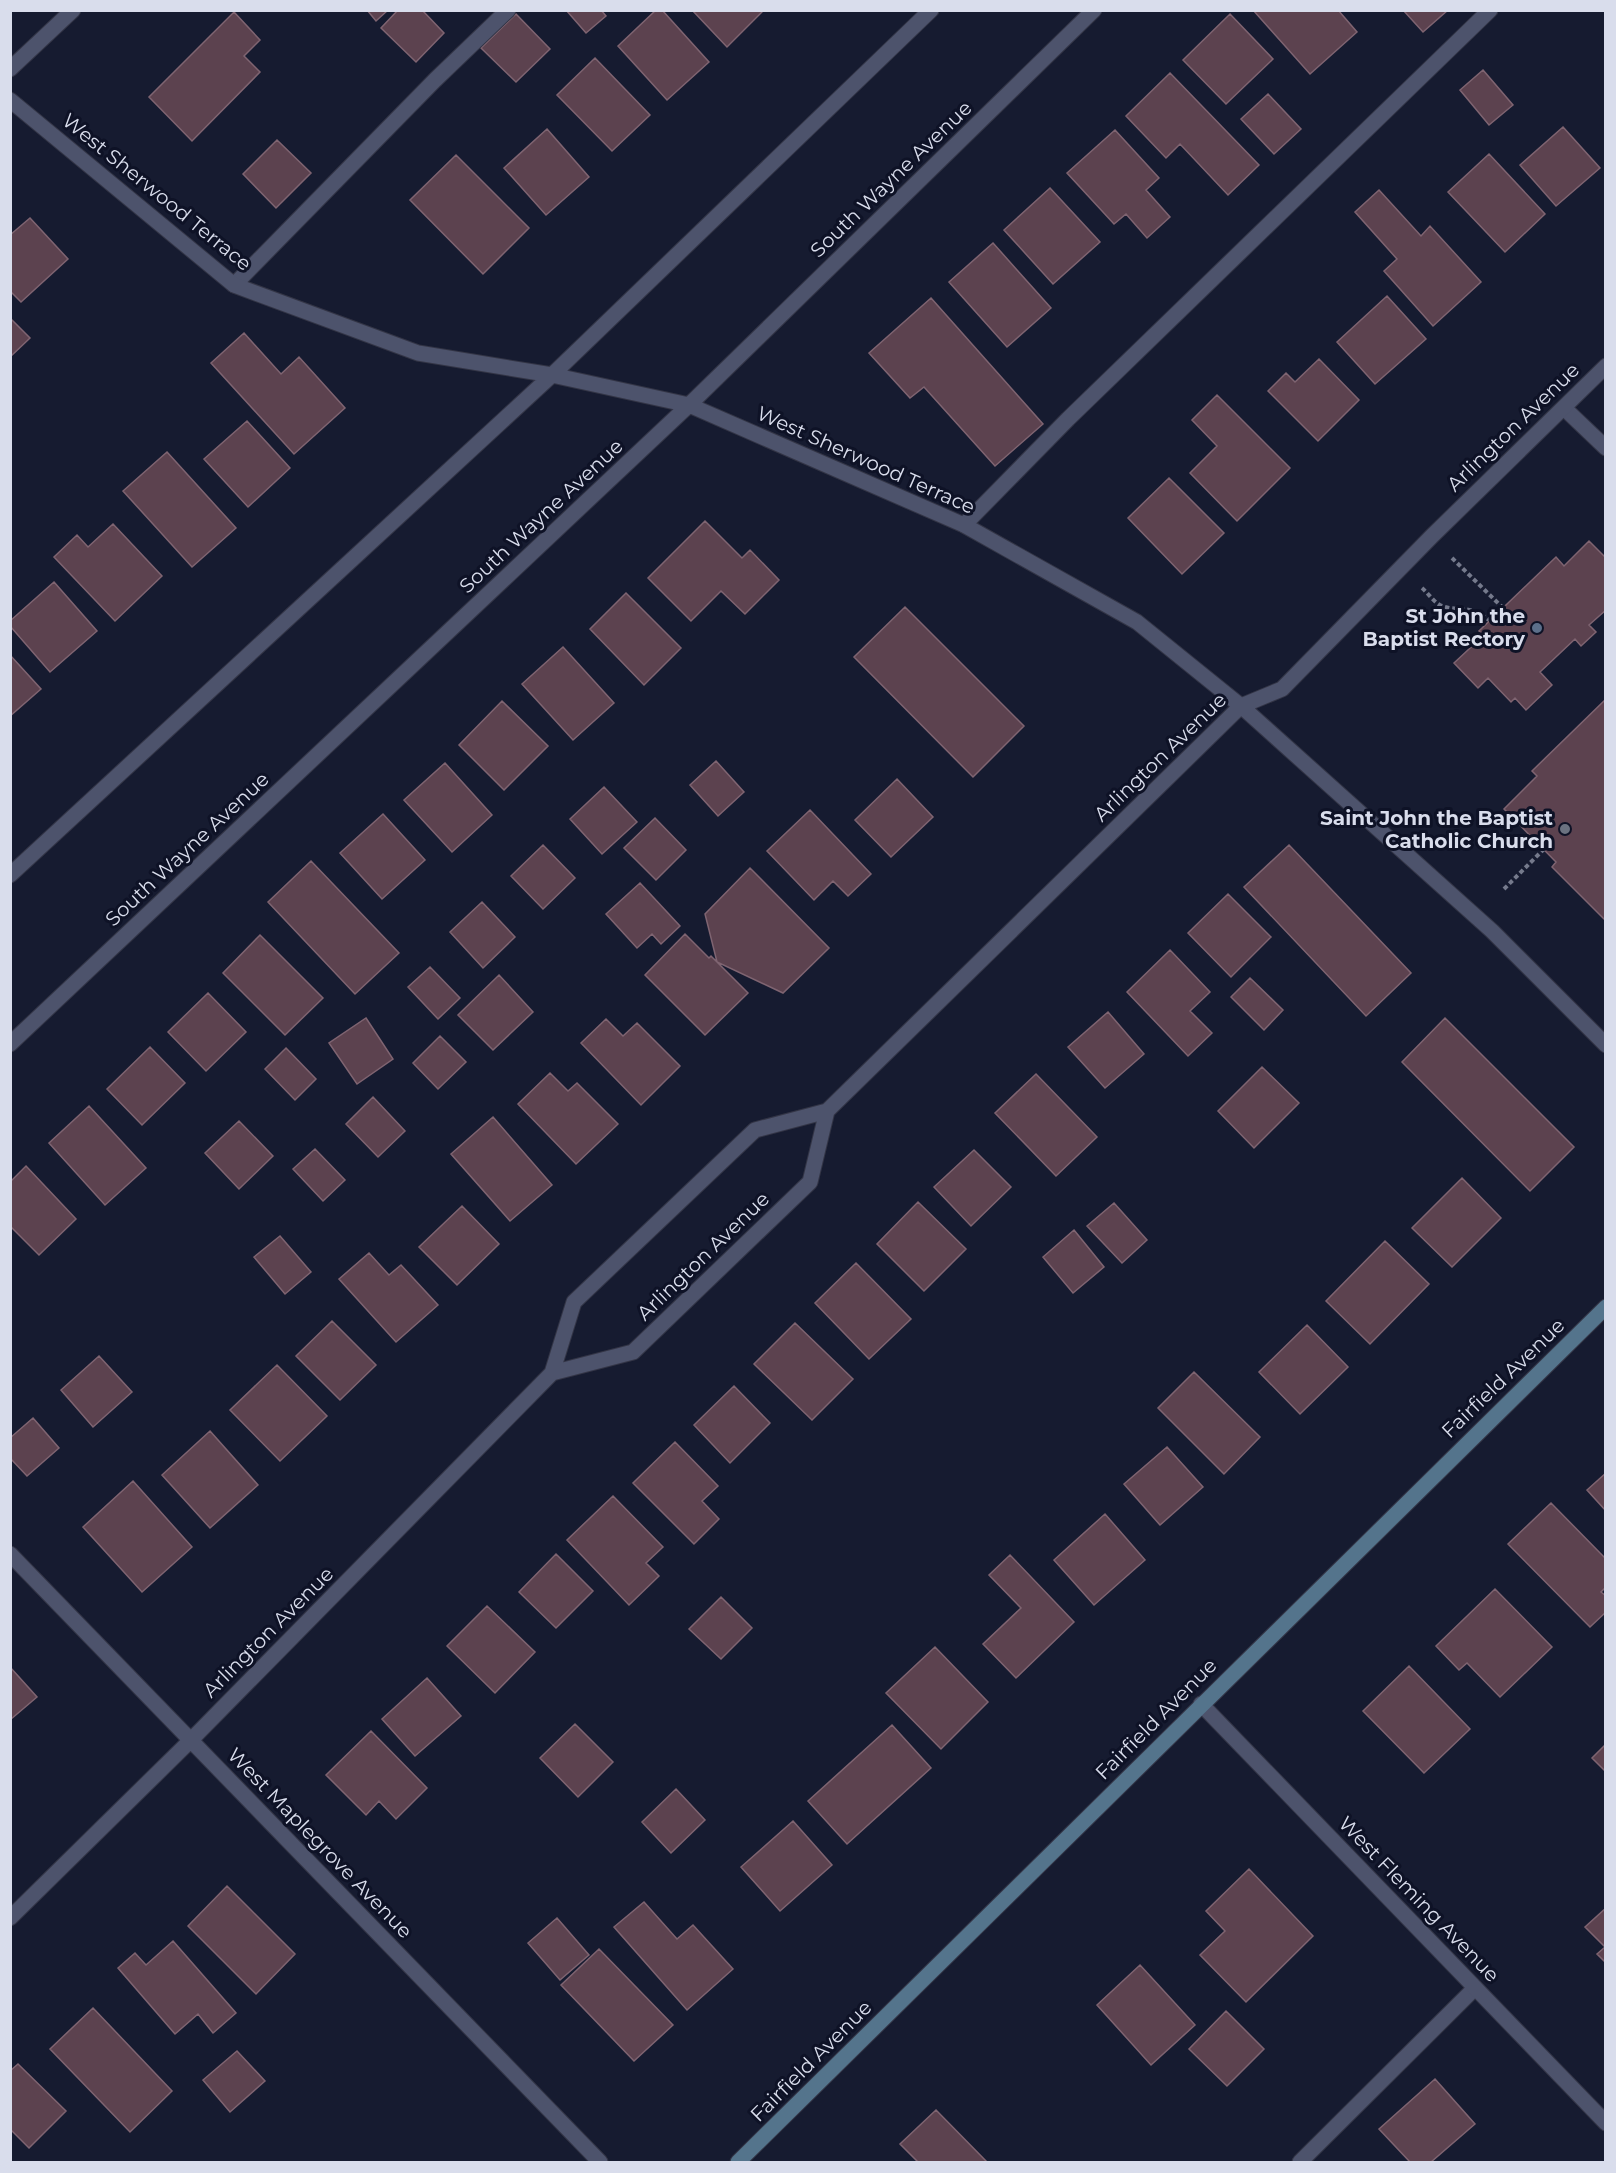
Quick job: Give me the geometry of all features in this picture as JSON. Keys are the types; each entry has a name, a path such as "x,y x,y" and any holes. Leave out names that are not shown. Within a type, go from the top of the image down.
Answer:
{"main road":[{"name":"Fairfield Avenue","path":"738,2163 1605,1307"}],"street":[{"path":"10,69 73,10"},
{"path":"234,285 435,80 508,10"},
{"path":"10,875 552,375 932,10"},
{"name":"South Wayne Avenue","path":"10,1044 689,405 1094,10"},
{"path":"964,525 1077,411 1490,10"},
{"name":"West Sherwood Terrace","path":"10,100 234,285 418,353 552,375 689,405 964,525 1137,622 1240,706 1492,931 1605,1045"},
{"name":"Arlington Avenue","path":"10,1918 191,1740 552,1373 574,1302 755,1130 827,1111 1240,706 1282,689 1605,366"},
{"path":"1564,408 1605,448"},
{"name":"Arlington Avenue","path":"552,1373 633,1352 642,1344 810,1182 827,1111"},
{"name":"West Maplegrove Avenue","path":"10,1554 600,2163"},
{"name":"West Fleming Avenue","path":"1201,1704 1605,2123"},
{"path":"1300,2163 1475,1988"}],"path":[{"path":"1432,537 1503,608"},
{"path":"1401,568 1440,604 1468,608 1481,613 1490,620"},
{"path":"1503,889 1544,849"}],"building":[{"path":"367,10 388,10 376,21"},
{"path":"398,10 422,10 444,33 416,62 381,28"},
{"path":"566,10 601,10 606,16 586,33"},
{"path":"656,10 662,10 709,62 667,100 618,46"},
{"path":"692,10 764,10 727,47"},
{"path":"1253,10 1338,10 1357,32 1310,74"},
{"path":"1403,10 1448,10 1423,32"},
{"path":"234,12 260,40 244,56 260,72 192,141 149,97"},
{"path":"516,14 550,49 516,82 481,48"},
{"path":"1230,14 1273,59 1226,104 1183,60"},
{"path":"595,58 650,115 612,151 557,95"},
{"path":"1483,70 1513,105 1489,125 1460,90"},
{"path":"1170,73 1259,165 1228,195 1180,144 1166,158 1126,116"},
{"path":"1268,94 1301,129 1274,154 1241,119"},
{"path":"1563,127 1600,168 1556,206 1520,165"},
{"path":"547,129 589,177 546,215 504,168"},
{"path":"1115,130 1159,178 1146,190 1170,217 1147,238 1126,214 1114,224 1067,173"},
{"path":"277,140 311,173 276,208 243,174"},
{"path":"1489,154 1545,214 1505,252 1448,192"},
{"path":"456,155 529,228 483,274 410,200"},
{"path":"1050,188 1100,242 1053,284 1004,230"},
{"path":"1379,190 1421,236 1430,226 1481,282 1433,326 1384,271 1397,259 1355,212"},
{"path":"30,218 68,259 21,302 10,291 10,235"},
{"path":"993,243 1051,308 1007,347 949,282"},
{"path":"1387,296 1426,339 1375,384 1337,342"},
{"path":"931,298 1043,424 995,466 924,387 910,398 869,353"},
{"path":"10,318 30,338 10,357"},
{"path":"244,333 281,374 299,357 345,408 294,454 211,363"},
{"path":"1319,359 1359,400 1318,441 1268,391 1286,373 1295,382"},
{"path":"1217,395 1290,468 1237,521 1190,473 1217,446 1192,420"},
{"path":"247,421 290,468 248,507 204,459"},
{"path":"167,452 236,528 192,567 123,491"},
{"path":"1169,478 1224,533 1182,574 1128,518"},
{"path":"705,521 742,558 750,550 779,580 745,614 721,591 691,621 648,578"},
{"path":"113,524 162,576 115,621 54,557 77,535 88,547"},
{"name":"St John the Baptist Rectory","path":"1589,541 1606,558 1606,610 1589,625 1596,632 1581,646 1575,639 1540,672 1552,685 1526,710 1515,698 1511,702 1488,678 1478,688 1454,663 1484,635 1479,631 1556,557 1564,566"},
{"path":"54,582 97,631 50,672 10,626 10,621"},
{"path":"626,593 681,648 644,685 590,629"},
{"path":"905,607 1024,726 973,777 854,657"},
{"path":"563,647 614,703 573,740 522,684"},
{"path":"10,655 41,689 10,716"},
{"name":"Saint John the Baptist Catholic Church","path":"1606,699 1606,921 1552,867 1556,862 1504,809 1537,776 1532,771"},
{"path":"502,701 548,746 504,790 459,745"},
{"path":"716,761 744,792 718,816 690,785"},
{"path":"445,763 492,815 452,852 404,800"},
{"path":"897,779 933,817 891,857 855,820"},
{"path":"604,787 637,822 602,854 570,819"},
{"path":"810,810 871,874 848,896 833,881 814,900 767,851"},
{"path":"383,814 425,860 382,899 340,853"},
{"path":"655,818 686,850 656,880 624,848"},
{"path":"543,845 575,878 543,909 511,876"},
{"path":"1289,845 1411,973 1366,1016 1244,887"},
{"path":"311,861 399,953 355,994 268,902"},
{"path":"750,868 829,948 783,993 717,962 705,914"},
{"path":"640,883 680,926 661,944 652,934 637,948 606,914"},
{"path":"1228,894 1271,937 1231,977 1188,933"},
{"path":"482,902 515,937 483,968 450,932"},
{"path":"685,934 748,993 705,1035 645,975"},
{"path":"260,935 323,998 285,1035 223,973"},
{"path":"1170,950 1210,992 1190,1011 1212,1033 1188,1056 1127,992"},
{"path":"430,967 460,998 438,1019 408,987"},
{"path":"499,975 533,1012 493,1050 458,1015"},
{"path":"1250,978 1283,1010 1264,1030 1231,997"},
{"path":"208,993 246,1032 206,1071 168,1032"},
{"path":"1108,1012 1144,1054 1105,1088 1068,1047"},
{"path":"366,1018 393,1059 357,1084 329,1043"},
{"path":"1445,1018 1574,1147 1530,1191 1402,1062"},
{"path":"606,1019 623,1036 637,1023 680,1066 641,1105 581,1043"},
{"path":"440,1036 466,1062 438,1089 413,1063"},
{"path":"150,1047 185,1083 142,1125 107,1089"},
{"path":"286,1048 316,1079 295,1100 265,1069"},
{"path":"1262,1067 1299,1103 1254,1148 1218,1111"},
{"path":"550,1073 568,1091 577,1083 618,1124 576,1164 518,1104"},
{"path":"1036,1074 1097,1137 1056,1176 995,1113"},
{"path":"373,1097 405,1131 378,1157 346,1124"},
{"path":"89,1106 146,1168 105,1205 49,1143"},
{"path":"493,1117 552,1185 510,1221 451,1154"},
{"path":"239,1121 273,1156 239,1189 205,1153"},
{"path":"315,1149 345,1180 323,1201 293,1169"},
{"path":"974,1150 1011,1187 971,1226 934,1187"},
{"path":"26,1166 76,1219 39,1255 10,1226 10,1182"},
{"path":"1462,1178 1501,1218 1452,1267 1412,1228"},
{"path":"918,1202 966,1249 924,1291 877,1244"},
{"path":"1114,1203 1147,1240 1122,1263 1087,1226"},
{"path":"462,1206 499,1244 457,1285 419,1247"},
{"path":"1074,1230 1104,1267 1073,1293 1043,1257"},
{"path":"280,1236 311,1272 285,1294 254,1257"},
{"path":"1385,1241 1429,1284 1370,1344 1326,1301"},
{"path":"369,1253 389,1275 401,1265 438,1305 396,1342 339,1279"},
{"path":"856,1263 911,1319 869,1359 815,1303"},
{"path":"332,1321 376,1365 340,1400 296,1356"},
{"path":"795,1323 853,1379 812,1420 754,1364"},
{"path":"1307,1325 1348,1367 1300,1414 1259,1372"},
{"path":"99,1356 132,1392 93,1427 61,1390"},
{"path":"277,1365 327,1416 280,1461 230,1410"},
{"path":"1194,1372 1260,1437 1224,1474 1158,1408"},
{"path":"734,1386 770,1423 730,1463 694,1425"},
{"path":"33,1418 59,1448 27,1476 10,1458 10,1438"},
{"path":"210,1431 258,1485 210,1528 162,1475"},
{"path":"675,1442 718,1486 702,1501 719,1519 694,1544 633,1483"},
{"path":"1167,1447 1203,1487 1160,1525 1124,1484"},
{"path":"1606,1473 1606,1511 1587,1490"},
{"path":"133,1481 192,1547 142,1592 83,1527"},
{"path":"613,1496 663,1547 646,1563 659,1576 629,1605 567,1540"},
{"path":"1551,1503 1606,1559 1606,1587 1601,1592 1606,1596 1606,1612 1590,1627 1508,1544"},
{"path":"1105,1514 1145,1560 1094,1605 1054,1560"},
{"path":"556,1554 593,1591 556,1628 519,1592"},
{"path":"1010,1555 1074,1622 1016,1678 983,1644 1021,1608 989,1575"},
{"path":"1495,1589 1552,1647 1500,1697 1467,1663 1459,1670 1436,1646"},
{"path":"721,1597 752,1628 721,1659 689,1629"},
{"path":"487,1606 535,1652 495,1693 447,1646"},
{"path":"935,1647 988,1702 941,1749 886,1693"},
{"path":"1409,1666 1470,1729 1424,1773 1363,1711"},
{"path":"10,1667 37,1697 10,1720"},
{"path":"427,1678 461,1716 415,1756 382,1719"},
{"path":"575,1724 613,1762 578,1797 540,1758"},
{"path":"892,1725 931,1768 847,1844 808,1801"},
{"path":"371,1731 427,1788 396,1819 379,1801 366,1815 326,1775"},
{"path":"1606,1744 1606,1772 1592,1758"},
{"path":"676,1789 705,1820 671,1853 642,1822"},
{"path":"793,1821 832,1865 780,1911 741,1867"},
{"path":"1249,1869 1313,1936 1246,2002 1200,1955 1225,1931 1206,1911"},
{"path":"227,1886 295,1954 256,1994 188,1926"},
{"path":"644,1902 677,1939 693,1925 733,1969 687,2010 614,1927"},
{"path":"1606,1908 1606,1963 1597,1954 1605,1947 1585,1927"},
{"path":"557,1918 589,1955 560,1980 528,1943"},
{"path":"173,1941 236,2013 213,2033 198,2014 175,2034 118,1968 135,1953 146,1965"},
{"path":"599,1949 673,2025 634,2061 561,1985"},
{"path":"1140,1965 1195,2025 1151,2065 1097,2005"},
{"path":"93,2008 172,2091 130,2132 50,2049"},
{"path":"1226,2011 1264,2049 1227,2086 1189,2049"},
{"path":"237,2051 265,2081 230,2112 203,2080"},
{"path":"18,2064 66,2111 29,2148 10,2129 10,2071"},
{"path":"1435,2079 1475,2124 1431,2162 1410,2162 1379,2129"},
{"path":"936,2110 987,2162 918,2162 900,2144"}],"place":[{"name":"St John the Baptist Rectory","path":"1537,628"},
{"name":"Saint John the Baptist Catholic Church","path":"1565,829"}]}
